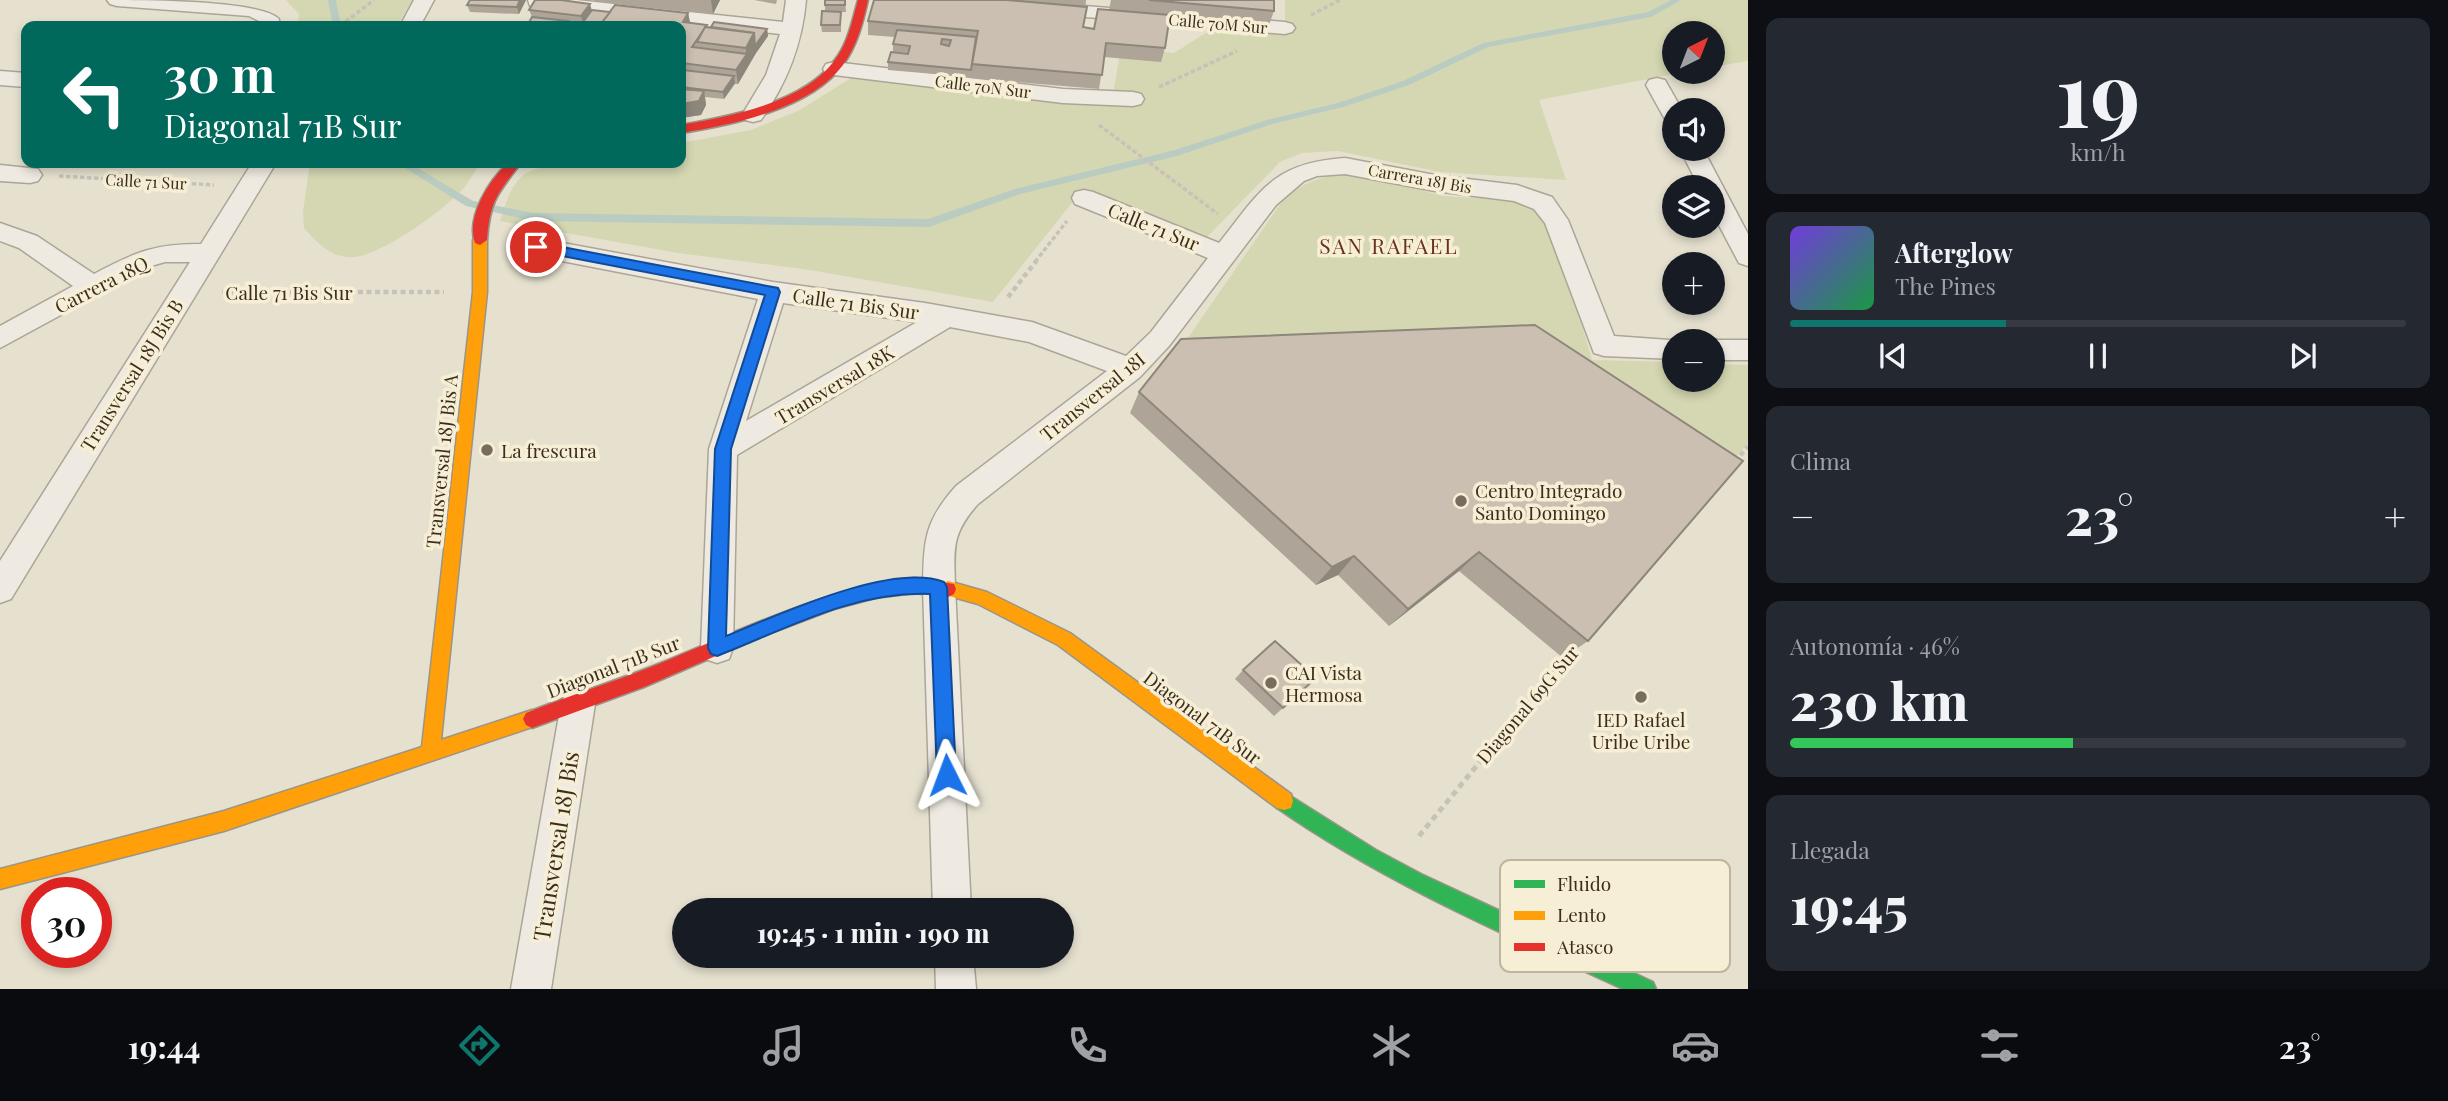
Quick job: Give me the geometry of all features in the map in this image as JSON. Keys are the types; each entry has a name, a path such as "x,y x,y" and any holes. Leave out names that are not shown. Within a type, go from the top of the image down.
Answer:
{"street":[{"path":"117,0 210,3 252,10 263,14 270,21"},
{"path":"413,21 424,0"},
{"path":"753,115 778,79 792,29 796,0"},
{"path":"686,128 753,115 782,104 834,69 846,47 863,0"},
{"path":"538,1 792,29"},
{"path":"196,21 210,3"},
{"name":"Calle 70M Sur","path":"1024,7 1285,28"},
{"name":"Calle 70N Sur","path":"834,69 1063,96 1133,99"},
{"path":"0,78 21,80"},
{"path":"1657,85 1664,98"},
{"name":"Carrera 18J Bis","path":"1296,175 1314,168 1345,166 1435,183 1517,193 1543,204 1556,220 1604,346 1662,348"},
{"name":"Transversal 18J Bis B","path":"0,589 261,168"},
{"name":"Transversal 18J Bis A","path":"430,754 480,292 481,222 486,196 497,176 508,168"},
{"path":"0,173 30,175"},
{"name":"Transversal 18I","path":"952,898 939,587 939,547 947,517 967,495 1130,369 1160,339 1267,199 1296,175"},
{"name":"Calle 71 Sur","path":"1084,198 1224,255"},
{"path":"1725,214 1748,257"},
{"path":"0,232 28,242 92,286"},
{"name":"Calle 71 Bis Sur","path":"536,247 773,292 925,313 1045,335 1130,369"},
{"name":"Carrera 18Q","path":"0,338 143,259 165,253 208,253"},
{"path":"717,648 723,449 773,292"},
{"name":"Transversal 18K","path":"723,449 945,318"},
{"path":"1725,350 1748,350"},
{"name":"Diagonal 71B Sur","path":"0,879 223,821 430,754 578,704 833,600 905,586 939,587 981,597 1064,639 1298,813 1396,872 1500,921"},
{"name":"Transversal 18J Bis","path":"531,989 578,704"},
{"path":"955,968 956,989"},
{"name":"Diagonal 71B Sur","path":"1610,972 1646,989"}],"path":[{"path":"347,21 374,0"},
{"path":"1094,122 1198,200"},
{"name":"Calle 71 Sur","path":"30,175 250,187"},
{"path":"987,325 1084,198"},
{"name":"Calle 71 Bis Sur","path":"183,292 480,292"},
{"path":"1733,465 1748,446"},
{"name":"Diagonal 69G Sur","path":"1396,872 1424,827 1578,642"}],"green space":[{"path":"286,0 412,0 400,21 298,21 299,14"},
{"path":"1285,0 1748,0 1748,61 1726,65 1726,21 1662,21 1662,76 1539,100 1566,180 1440,172 1338,151 1302,153 1280,162 1205,239 1082,190 993,302 810,270 678,253 500,221 513,187 521,177 533,170 686,168 686,142 751,130 800,110 851,78 1111,106 1121,48 1174,53 1220,24 1285,30"},
{"path":"309,168 478,168 463,189 428,219 396,240 366,254 346,257 332,253 304,228 303,212"},
{"path":"1358,173 1443,196 1474,198 1493,195 1533,204 1553,225 1592,360 1662,362 1662,392 1725,392 1725,364 1748,365 1748,443 1715,481 1172,361 1283,200 1300,187 1317,179"}],"building":[{"path":"470,0 520,0 517,7 467,5"},
{"path":"535,0 590,4 581,16 529,10"},
{"path":"825,0 845,0 845,5 825,5"},
{"path":"874,0 1007,0 1087,7 1083,27 1094,29 1098,9 1170,15 1165,48 1106,43 1102,75 972,64 978,31 868,21"},
{"path":"1149,0 1274,0 1274,11"},
{"path":"615,5 688,13 684,21 603,21"},
{"path":"592,10 610,12 603,21 584,21"},
{"path":"822,11 841,12 840,25 821,25"},
{"path":"532,17 568,21 530,21"},
{"path":"686,22 707,25 692,47 747,54 736,70 686,64"},
{"path":"714,22 767,29 755,46 754,33 711,27"},
{"path":"705,27 754,33 746,48 697,42"},
{"path":"897,30 976,37 971,70 888,62 891,52 908,54 910,46 893,44","holes":["942,39 951,40 949,46 941,44"]},
{"path":"686,70 734,76 723,92 686,88"},
{"path":"686,89 704,91 699,101 686,103"},
{"name":"Centro Integrado Santo Domingo","path":"1535,325 1743,461 1588,641 1479,552 1408,609 1354,556 1332,567 1139,392 1181,339"},
{"name":"CAI Vista Hermosa","path":"1275,641 1316,678 1283,708 1243,670"}],"waterway":[{"path":"332,0 336,21"},
{"path":"410,168 470,204 533,217 929,223 1018,191 1177,153 1270,122 1340,105 1406,83 1486,45 1651,14 1677,0"}],"traffic: fast":[{"path":"1284,801 1369,857 1500,923"},
{"path":"1608,972 1646,989"}],"traffic: slow":[{"path":"430,754 480,292 480,240"},
{"path":"948,589 981,597 1064,639 1284,801"},
{"path":"0,879 224,821 532,719"}],"traffic: jam":[{"path":"686,128 762,110 802,93 819,82 834,69 845,54 863,0"},
{"path":"480,240 489,197 499,179 509,168"},
{"path":"532,719 638,681 749,633 834,601 875,591 914,586 948,589"}],"place":[{"name":"La frescura","path":"487,450"},
{"name":"Centro Integrado Santo Domingo","path":"1461,501"},
{"name":"CAI Vista Hermosa","path":"1271,683"},
{"name":"IED Rafael Uribe Uribe","path":"1641,697"}],"district":[{"name":"SAN RAFAEL","path":"1389,245"}],"route":[{"path":"536,247 680,272 773,292 723,449 717,648 833,600 905,586 939,587 947,775"}]}
